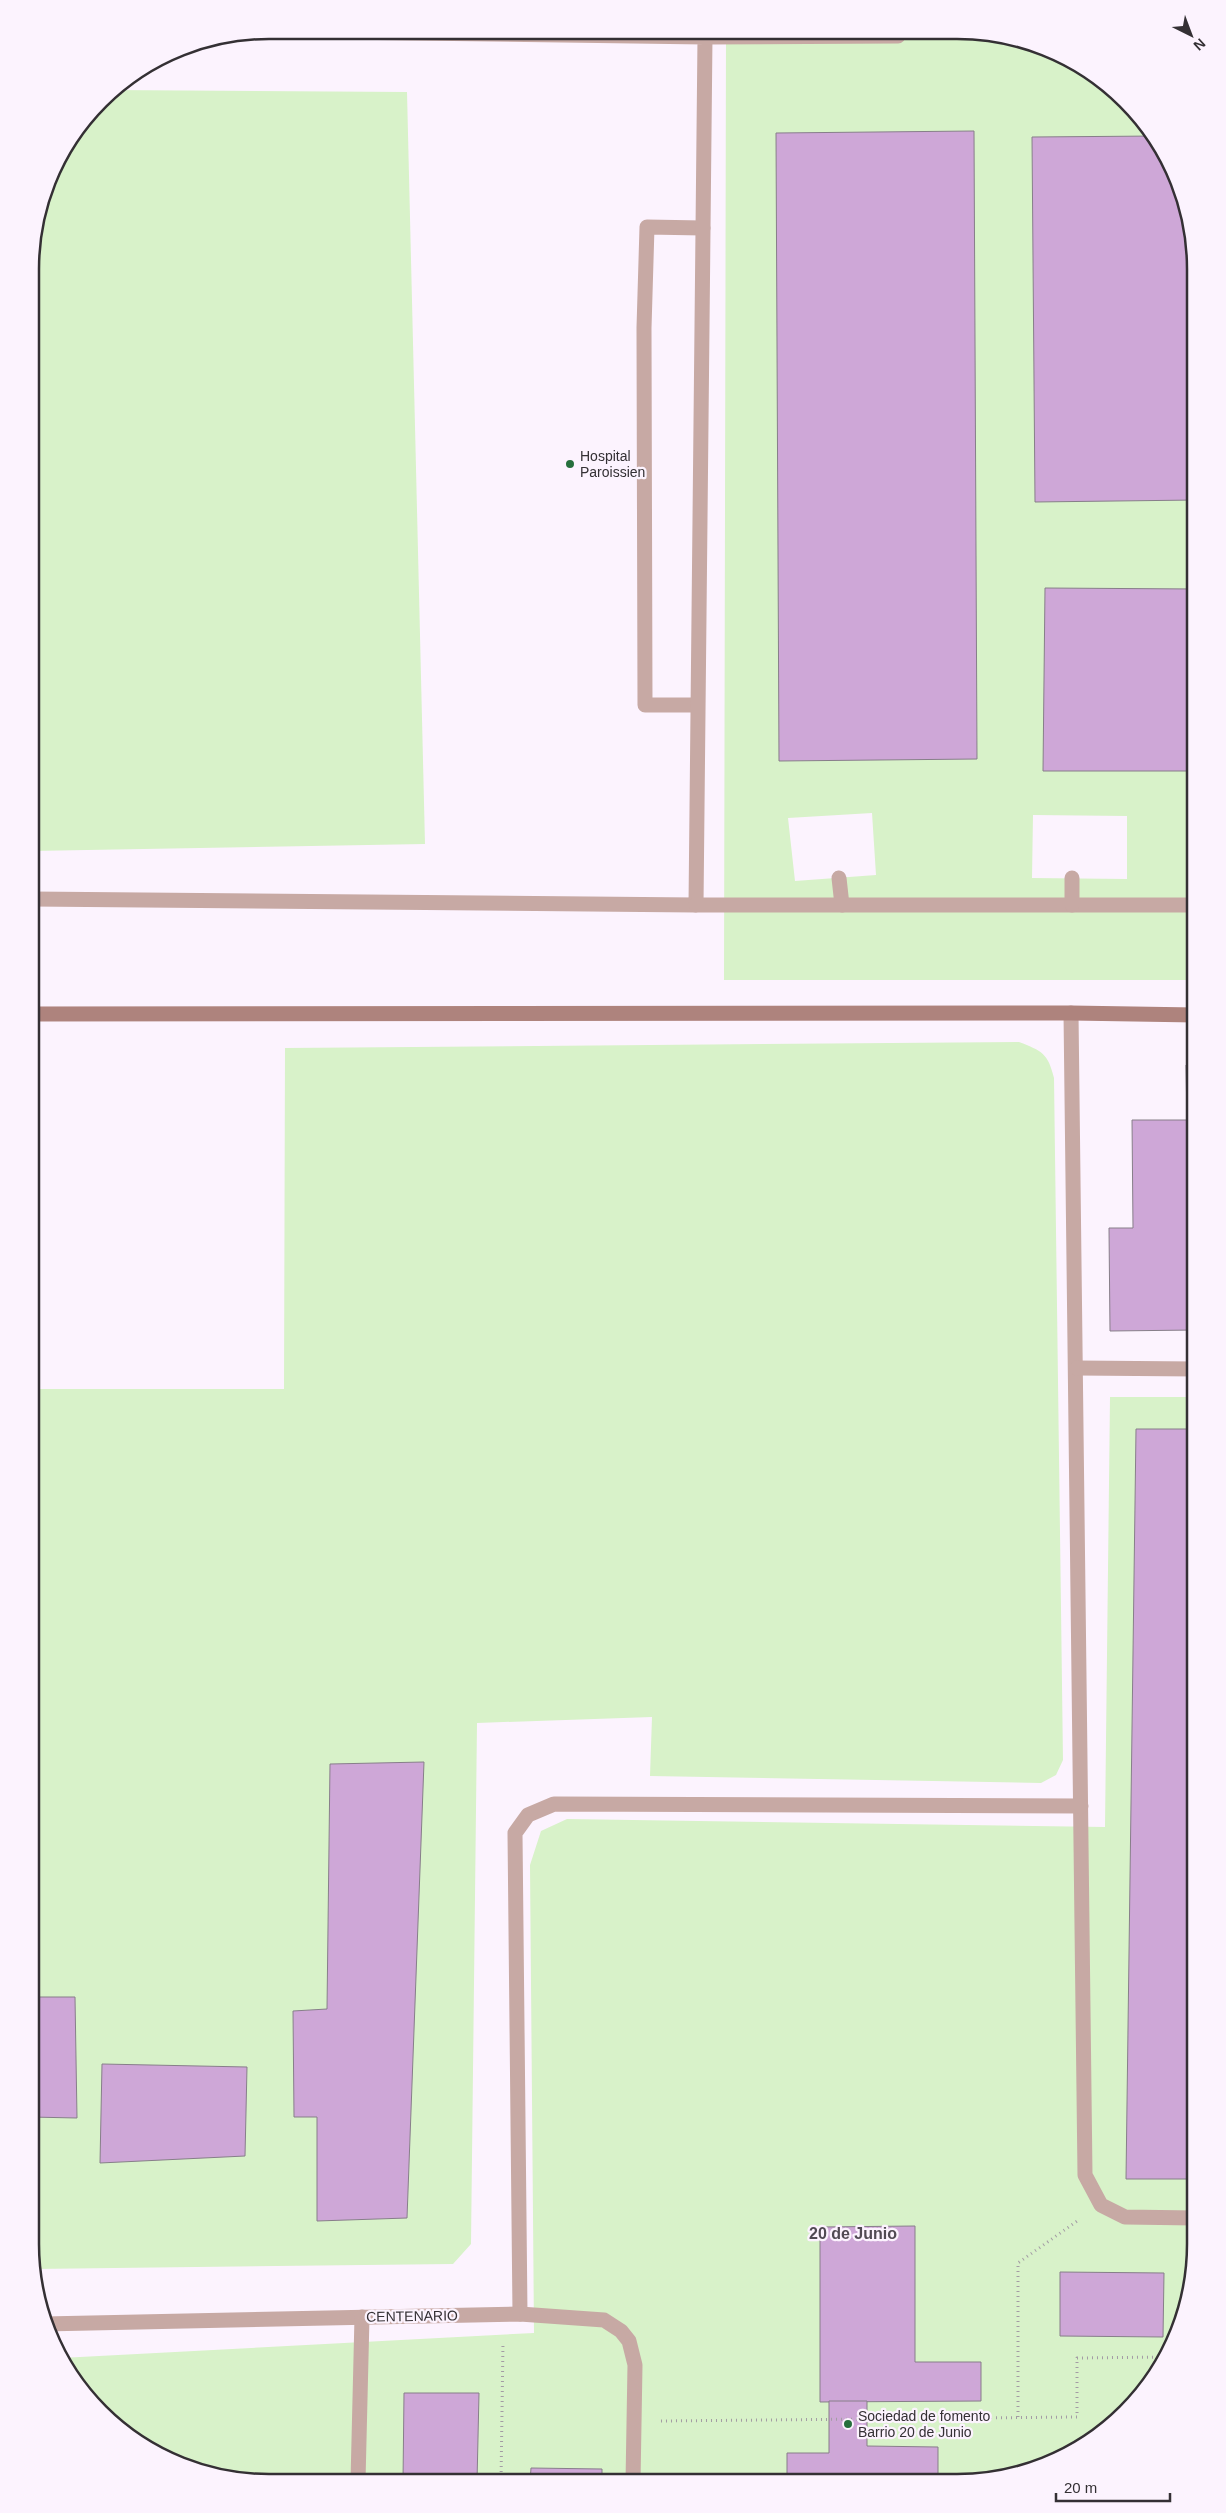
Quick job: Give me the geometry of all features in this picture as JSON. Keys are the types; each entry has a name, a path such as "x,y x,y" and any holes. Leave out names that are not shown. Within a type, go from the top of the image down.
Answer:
{"street":[{"path":"696,905 705,39"},
{"path":"697,705 646,705 644,328 647,227 703,228"},
{"path":"839,878 842,905"},
{"path":"1072,878 1072,905"},
{"path":"39,899 696,905 1187,905"},
{"path":"39,1014 1071,1013 1187,1015"},
{"path":"1071,1013 1077,1368 1085,2175 1100,2205 1125,2217 1187,2218"},
{"path":"1077,1368 1187,1368"},
{"path":"520,2314 515,1833 528,1815 554,1804 1081,1806"},
{"name":"CENTENARIO","path":"53,2324 503,2314 604,2320 621,2331 629,2341 635,2365 633,2474"},
{"path":"358,2474 362,2317"}],"path":[{"path":"1018,2417 1018,2262 1100,2205"},
{"path":"501,2474 503,2314"},
{"path":"634,2421 1077,2417 1077,2358 1157,2357"}],"green space":[{"path":"726,39 973,39 1002,43 1045,56 1085,77 1120,106 1145,136 1032,138 1035,501 1187,500 1187,600 1044,771 1187,771 1187,980 724,980","holes":["973,131 977,759 780,761 776,133","872,813 876,875 795,881 788,818","1033,815 1127,816 1127,879 1032,878"]},
{"path":"124,90 407,92 425,844 39,851 39,253 47,209 62,167 86,129 106,106"},
{"path":"1019,1042 1033,1048 1046,1058 1054,1078 1063,1760 1056,1775 1041,1783 650,1776 652,1717 477,1723 471,2244 453,2264 40,2269 39,2117 77,2118 75,1997 39,1997 39,1389 284,1389 285,1048","holes":["423,1762 407,2218 317,2221 317,2117 294,2116 293,2012 327,2009 330,1764","102,2064 247,2067 245,2155"]},
{"path":"1110,1397 1187,1397 1187,1429 1136,1429 1126,2178 1187,2179 1187,2260 1179,2304 1164,2346 1149,2372 1120,2407 1085,2436 1059,2451 1031,2462 1002,2470 973,2474 938,2474 938,2447 867,2446 867,2401 981,2401 981,2362 915,2362 915,2226 820,2227 829,2401 829,2453 787,2453 787,2474 601,2474 601,2469 531,2468 531,2474 477,2474 479,2393 404,2393 403,2474 253,2474 209,2466 167,2451 141,2436 106,2407 77,2372 69,2358 534,2333 530,1865 541,1831 567,1819 1105,1827","holes":["1060,2273 1162,2337 1060,2336"]}],"building":[{"path":"974,131 977,759 779,761 776,133"},
{"path":"1145,136 1170,181 1183,224 1187,253 1187,500 1035,502 1032,137"},
{"path":"1045,588 1187,589 1187,771 1043,771"},
{"path":"1186,1065 1187,1065 1187,1120"},
{"path":"1132,1120 1187,1120 1187,1330 1110,1331 1109,1228 1133,1228"},
{"path":"1136,1429 1187,1429 1187,2179 1126,2179"},
{"path":"424,1762 407,2218 317,2221 317,2117 294,2117 293,2011 327,2009 330,1764"},
{"path":"39,1997 75,1997 77,2118 39,2117"},
{"path":"102,2064 247,2067 245,2156 100,2163"},
{"path":"915,2226 915,2362 981,2362 981,2401 820,2402 820,2227"},
{"path":"1060,2272 1164,2273 1163,2337 1060,2336"},
{"path":"404,2393 479,2393 477,2474 403,2474"},
{"name":"Sociedad de fomento Barrio 20 de Junio","path":"829,2401 867,2401 867,2446 938,2447 938,2474 787,2474 787,2453 829,2453"},
{"path":"531,2468 602,2469 602,2474 531,2474"}],"place":[{"name":"Hospital Paroissien","path":"570,464"},
{"name":"Sociedad de fomento Barrio 20 de Junio","path":"848,2424"}],"district":[{"name":"20 de Junio","path":"853,2233"}]}
